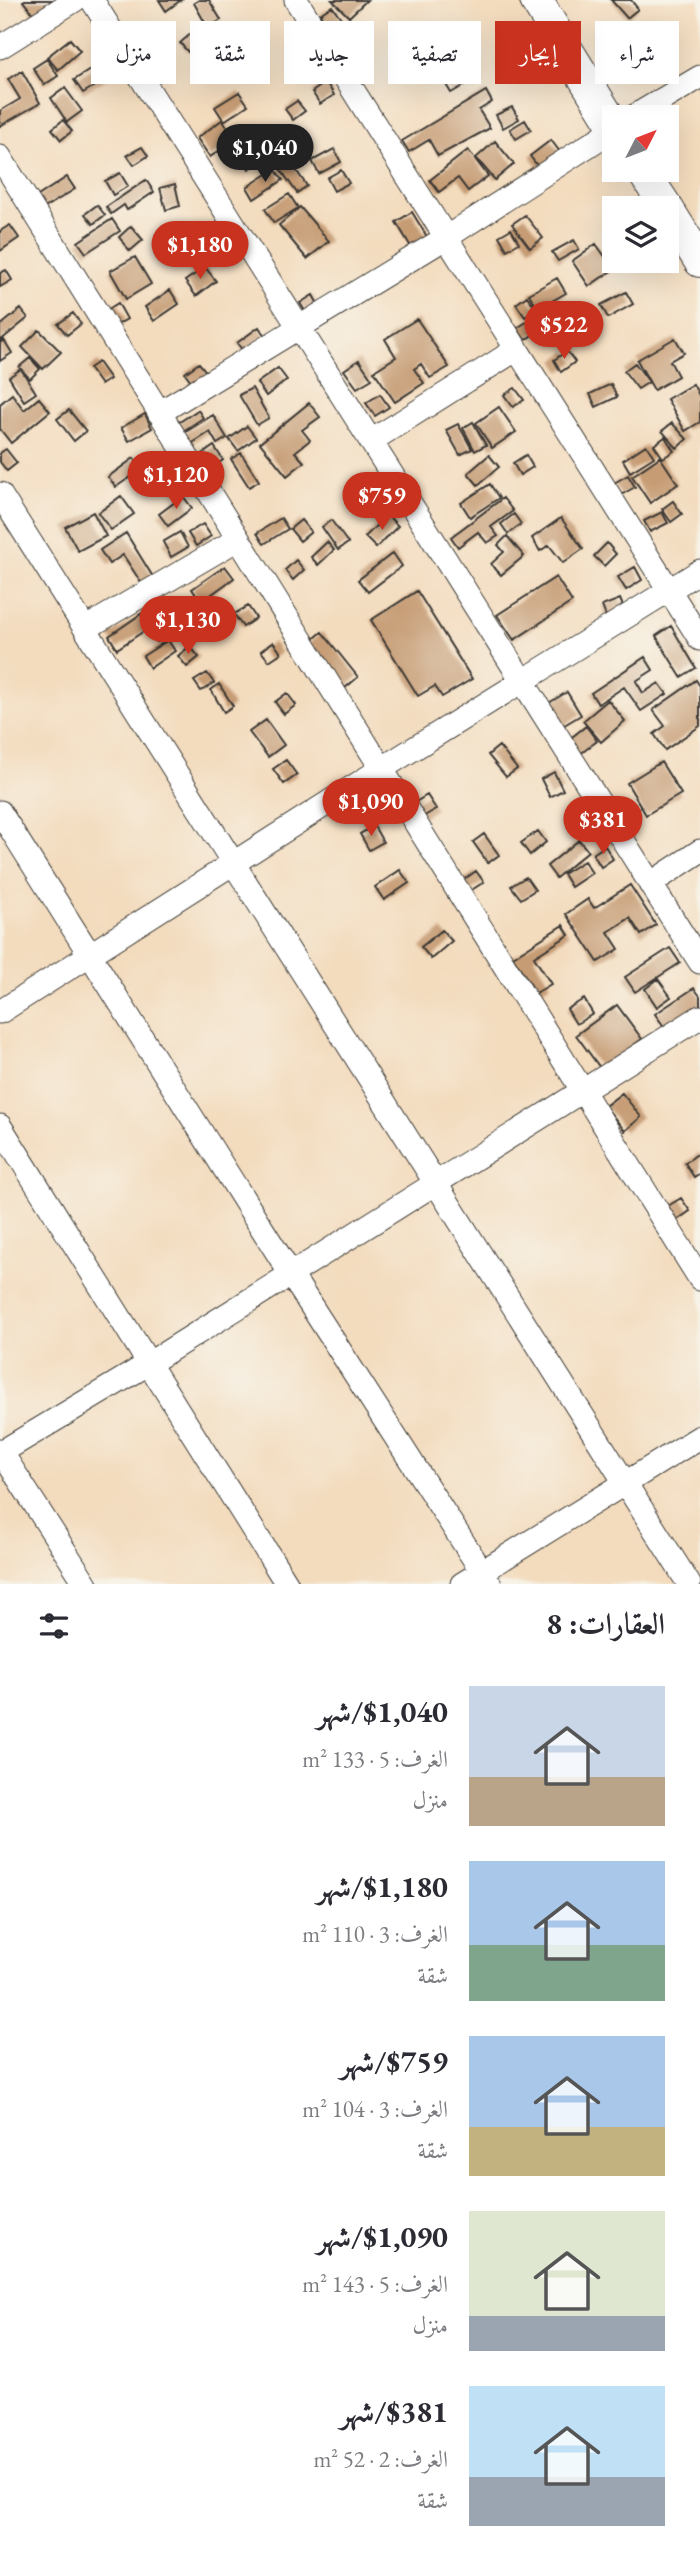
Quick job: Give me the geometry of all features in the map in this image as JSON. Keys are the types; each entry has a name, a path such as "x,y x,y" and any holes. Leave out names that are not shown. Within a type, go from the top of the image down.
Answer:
{"street":[{"path":"0,47 75,0"},
{"path":"92,0 700,962"},
{"path":"296,0 700,639"},
{"path":"536,0 602,107"},
{"path":"653,105 700,77"},
{"path":"159,413 447,237 602,135"},
{"path":"1,161 700,1279"},
{"path":"679,227 700,261"},
{"path":"371,441 517,349"},
{"path":"1,497 689,1584"},
{"path":"86,628 238,539"},
{"path":"0,1012 381,769 700,571"},
{"path":"0,812 290,1273 486,1578"},
{"path":"650,884 700,851"},
{"path":"86,1584 1,1452 148,1364 700,1017"},
{"path":"0,1126 287,1584"},
{"path":"462,1584 486,1578 624,1482 700,1437"}],"building":[{"path":"53,0 34,15 23,1"},
{"path":"159,0 181,0 166,11"},
{"path":"209,0 221,20 204,21 194,3"},
{"path":"332,0 367,0 349,17"},
{"path":"611,0 631,0 638,9 627,18"},
{"path":"332,6 341,18 337,21 325,21 320,14"},
{"path":"190,34 188,52 180,43"},
{"path":"70,39 80,51 58,70 47,57"},
{"path":"47,59 58,76 44,85 33,68"},
{"path":"91,70 91,84 98,84 83,93 74,80"},
{"path":"22,71 40,103 0,126 0,111 20,99 8,79"},
{"path":"327,84 334,95 320,104 312,92"},
{"path":"446,84 464,84 465,85 451,93"},
{"path":"65,88 82,111 67,122 51,98"},
{"path":"486,91 492,102 479,110 490,128 438,156 429,140 409,152 402,141"},
{"path":"239,92 248,105 224,121 215,107"},
{"path":"297,101 305,111 293,120 285,109"},
{"path":"512,107 519,119 503,128 496,115"},
{"path":"63,120 72,131 61,140 52,129"},
{"path":"222,120 236,139 259,125 275,153 249,169 232,142 210,157 197,138"},
{"path":"525,120 531,130 516,139 510,129"},
{"path":"551,140 560,152 539,168 530,156"},
{"path":"495,141 514,164 495,180 476,158"},
{"path":"142,147 148,156 134,165 127,155"},
{"path":"334,149 341,162 319,174 312,161"},
{"path":"468,150 488,176 468,191 458,178 439,192 430,180"},
{"path":"284,153 307,186 297,193 274,160"},
{"path":"275,169 283,180 254,199 247,187"},
{"path":"341,170 349,183 334,191 327,178"},
{"path":"120,173 128,186 113,195 105,181"},
{"path":"67,177 75,189 43,209 35,198"},
{"path":"146,180 154,192 127,210 124,205 111,214 106,207"},
{"path":"175,184 180,206 166,210 160,188"},
{"path":"289,194 298,208 274,223 265,209"},
{"path":"97,205 105,215 93,224 85,214"},
{"path":"300,207 329,241 307,259 279,225"},
{"path":"412,212 435,250 419,260 396,222"},
{"path":"525,215 543,238 530,248 512,224"},
{"path":"112,219 120,231 86,253 78,242"},
{"path":"10,225 19,238 0,251 0,231"},
{"path":"131,226 143,240 130,251 119,237"},
{"path":"511,229 519,243 507,250 499,236"},
{"path":"222,239 229,251 211,263 204,251"},
{"path":"574,240 579,249 558,261 552,252"},
{"path":"596,244 602,252 602,273 608,273 589,286 572,261"},
{"path":"135,257 151,284 126,299 110,271"},
{"path":"205,267 216,281 196,296 185,281"},
{"path":"6,270 12,280 0,287 0,273"},
{"path":"557,278 566,293 538,309 529,294"},
{"path":"170,290 179,304 154,321 145,307"},
{"path":"626,292 633,304 608,318 601,305"},
{"path":"313,295 320,308 308,316 300,303"},
{"path":"527,296 536,309 525,317 516,304"},
{"path":"118,303 127,319 113,327 104,312"},
{"path":"21,309 28,318 0,341 0,326"},
{"path":"555,311 571,333 558,342 543,320"},
{"path":"73,313 81,324 67,335 58,324"},
{"path":"536,316 544,327 525,340 517,328"},
{"path":"417,319 449,367 430,378 421,364 414,369 424,383 395,402 374,371 396,357 385,339"},
{"path":"259,327 265,336 244,352 237,343"},
{"path":"39,330 61,352 43,369 22,347"},
{"path":"675,338 684,353 670,361 678,376 654,390 637,360"},
{"path":"4,340 12,353 0,361 0,343"},
{"path":"567,351 575,362 561,372 554,360"},
{"path":"30,358 40,369 30,379 19,367"},
{"path":"359,360 372,379 357,388 344,370"},
{"path":"98,362 110,379 101,385 89,368"},
{"path":"199,363 208,374 194,385 185,373"},
{"path":"635,363 649,382 638,389 624,371"},
{"path":"278,368 287,380 266,396 257,383"},
{"path":"21,369 36,393 24,401 9,377"},
{"path":"611,384 617,397 596,407 590,394"},
{"path":"693,384 700,397 700,422 685,431 667,399"},
{"path":"252,388 269,418 257,425 239,395"},
{"path":"515,388 524,400 513,407 504,395"},
{"path":"12,394 24,410 39,398 50,411 11,443 0,429 0,404"},
{"path":"380,394 389,407 375,416 366,403"},
{"path":"309,403 320,417 302,430 310,440 295,452 304,462 287,476 260,443"},
{"path":"499,407 516,432 492,448 476,423"},
{"path":"69,410 86,431 74,441 57,419"},
{"path":"198,410 203,418 183,431 178,423"},
{"path":"145,414 152,428 129,441 121,428"},
{"path":"213,415 227,438 217,444 210,432 191,444 184,433"},
{"path":"473,422 486,445 475,451 463,428"},
{"path":"672,423 687,439 677,448 662,431"},
{"path":"458,424 472,449 460,455 446,430"},
{"path":"247,426 256,438 238,451 229,439"},
{"path":"665,437 674,451 663,458 654,445"},
{"path":"646,445 654,457 630,472 623,460"},
{"path":"214,446 223,460 207,472 197,458"},
{"path":"6,449 17,463 7,471 0,462 0,453"},
{"path":"241,453 259,481 249,487 231,459"},
{"path":"489,455 499,467 478,485 468,473"},
{"path":"526,455 533,467 520,475 513,463"},
{"path":"660,457 678,484 650,503 632,476"},
{"path":"134,458 142,469 116,487 108,477"},
{"path":"628,475 635,487 621,495 614,483"},
{"path":"490,484 499,498 470,517 461,503"},
{"path":"121,496 134,514 111,530 98,513"},
{"path":"183,496 192,508 168,526 159,514"},
{"path":"503,498 513,511 491,527 498,536 487,543 478,532 458,547 451,537"},
{"path":"673,501 682,514 671,522 662,509"},
{"path":"93,512 106,536 78,551 65,527"},
{"path":"662,512 668,523 650,532 644,521"},
{"path":"514,514 521,524 508,534 501,524"},
{"path":"387,515 398,526 376,548 365,537"},
{"path":"281,518 288,529 264,544 257,533"},
{"path":"561,518 583,549 563,563 549,545 540,551 532,538"},
{"path":"301,520 311,532 300,541 290,529"},
{"path":"331,520 348,543 338,550 322,527"},
{"path":"203,524 211,536 196,546 188,533"},
{"path":"180,532 188,547 171,557 163,542"},
{"path":"126,533 153,577 142,584 123,555 109,564 100,550"},
{"path":"507,536 524,556 501,575 491,564 504,552 498,545"},
{"path":"327,542 334,550 318,565 311,557"},
{"path":"607,543 616,554 604,566 594,556"},
{"path":"393,553 402,566 368,592 358,580"},
{"path":"296,560 304,570 293,580 285,570"},
{"path":"225,566 234,578 201,602 192,589"},
{"path":"635,567 642,580 626,590 618,577"},
{"path":"556,577 572,602 514,640 497,615"},
{"path":"417,591 472,679 442,697 435,686 418,696 371,620"},
{"path":"620,599 625,611 607,619 602,606"},
{"path":"221,604 228,614 215,623 208,612"},
{"path":"248,606 256,618 243,627 234,614"},
{"path":"144,612 154,626 159,622 168,634 157,642 147,629 117,649 109,636"},
{"path":"671,626 696,668 681,677 656,636"},
{"path":"322,632 358,677 345,688 309,643"},
{"path":"168,640 175,651 150,668 143,656"},
{"path":"273,642 281,653 269,661 261,651"},
{"path":"190,646 199,657 187,667 178,656"},
{"path":"645,657 653,670 636,681 643,693 659,683 667,694 641,711 624,687 598,704 591,693"},
{"path":"207,673 214,683 201,691 194,681"},
{"path":"696,680 700,686 700,726 665,750 654,734 665,726 653,710"},
{"path":"219,684 233,706 224,712 211,690"},
{"path":"567,692 581,715 561,727 547,704"},
{"path":"287,693 296,705 284,714 275,702"},
{"path":"608,700 625,721 601,742 583,721"},
{"path":"266,720 284,745 268,757 249,732"},
{"path":"586,726 597,741 579,755 567,741"},
{"path":"499,746 517,769 506,777 488,755"},
{"path":"286,760 297,775 284,784 273,769"},
{"path":"661,762 681,794 646,815 627,783"},
{"path":"554,772 563,790 550,797 541,779"},
{"path":"427,795 436,809 423,817 414,803"},
{"path":"374,826 383,842 369,850 360,834"},
{"path":"538,831 546,842 530,855 521,843"},
{"path":"484,834 499,855 488,863 473,842"},
{"path":"579,840 588,851 556,878 547,866"},
{"path":"605,846 613,859 601,867 593,854"},
{"path":"584,861 592,873 571,887 563,874"},
{"path":"400,870 409,883 384,900 375,887"},
{"path":"476,871 484,882 470,891 462,881"},
{"path":"526,877 535,890 521,899 511,886"},
{"path":"630,885 656,925 641,935 630,918 608,932 619,949 598,962 566,914 588,899 594,908"},
{"path":"563,925 569,935 534,957 551,984 536,993 513,957"},
{"path":"442,930 452,941 431,959 421,947"},
{"path":"670,948 680,963 635,992 625,977"},
{"path":"658,979 671,997 657,1007 645,989"},
{"path":"694,988 700,996 700,1005 665,1028 655,1014"},
{"path":"584,999 593,1014 576,1024 567,1009"},
{"path":"617,1005 642,1039 601,1069 576,1035"},
{"path":"622,1093 641,1117 625,1131 605,1106"},
{"path":"700,1152 700,1173 694,1177 685,1163"},
{"path":"681,1198 690,1211 677,1220 668,1206"}]}
